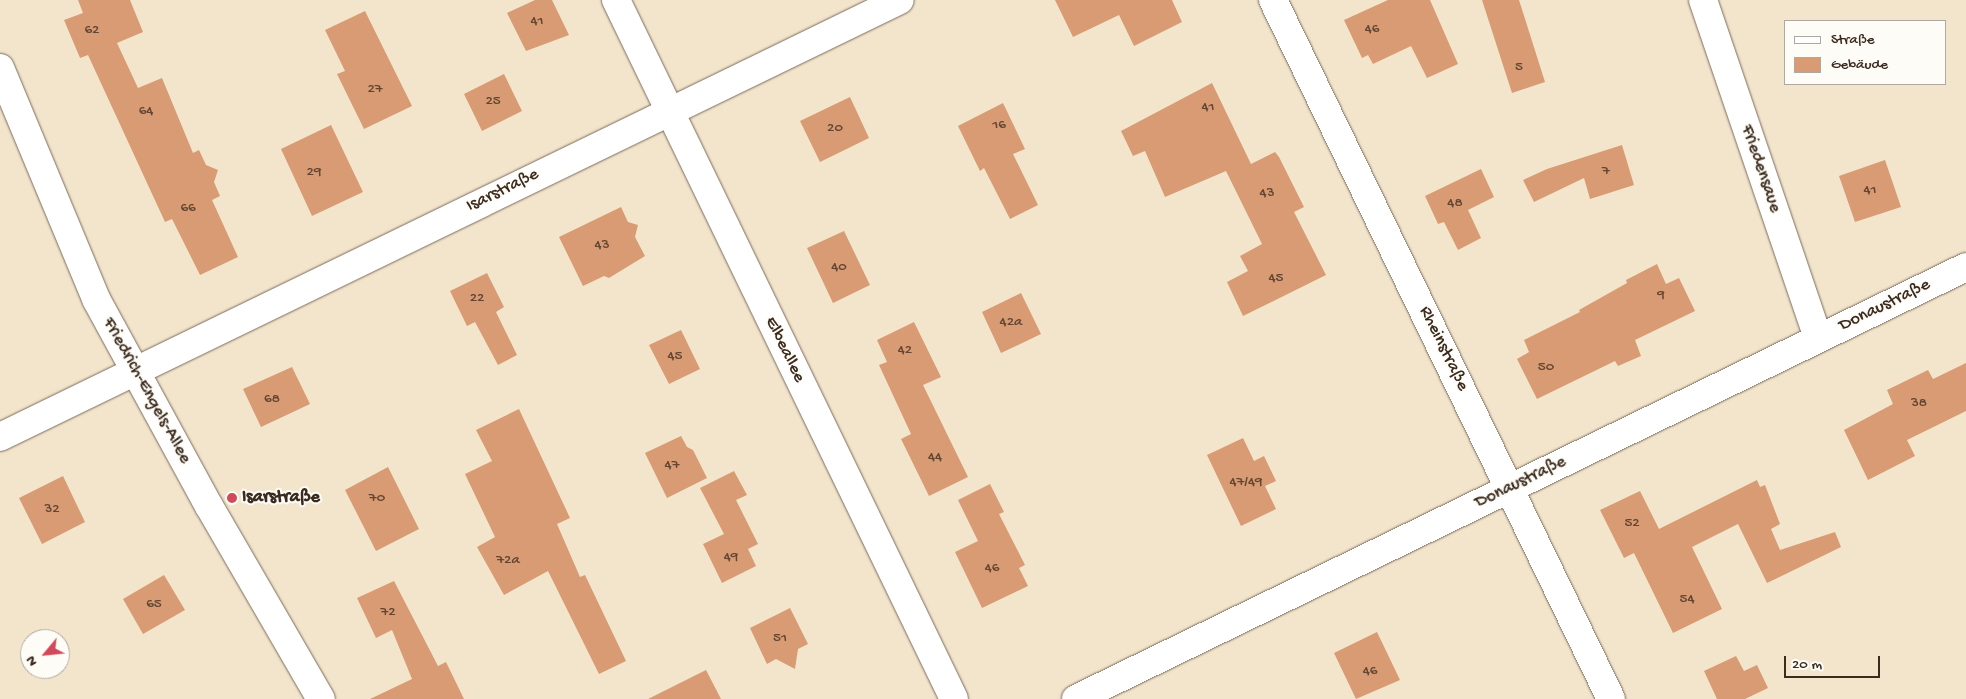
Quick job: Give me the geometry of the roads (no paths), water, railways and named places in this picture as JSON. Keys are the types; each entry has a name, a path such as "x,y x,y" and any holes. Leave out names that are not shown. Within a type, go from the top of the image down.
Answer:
{"street":[{"name":"Elbeallee","path":"616,0 667,110 954,699"},
{"name":"Isarstraße","path":"0,437 667,110 900,0"},
{"name":"Rheinstraße","path":"1273,0 1511,488 1611,699"},
{"name":"Friedensaue","path":"1703,0 1818,338"},
{"name":"Friedrich-Engels-Allee","path":"0,68 96,299 134,372 321,699"},
{"name":"Donaustraße","path":"1076,699 1966,267"}],"place":[{"name":"Isarstraße","path":"232,498"}]}
